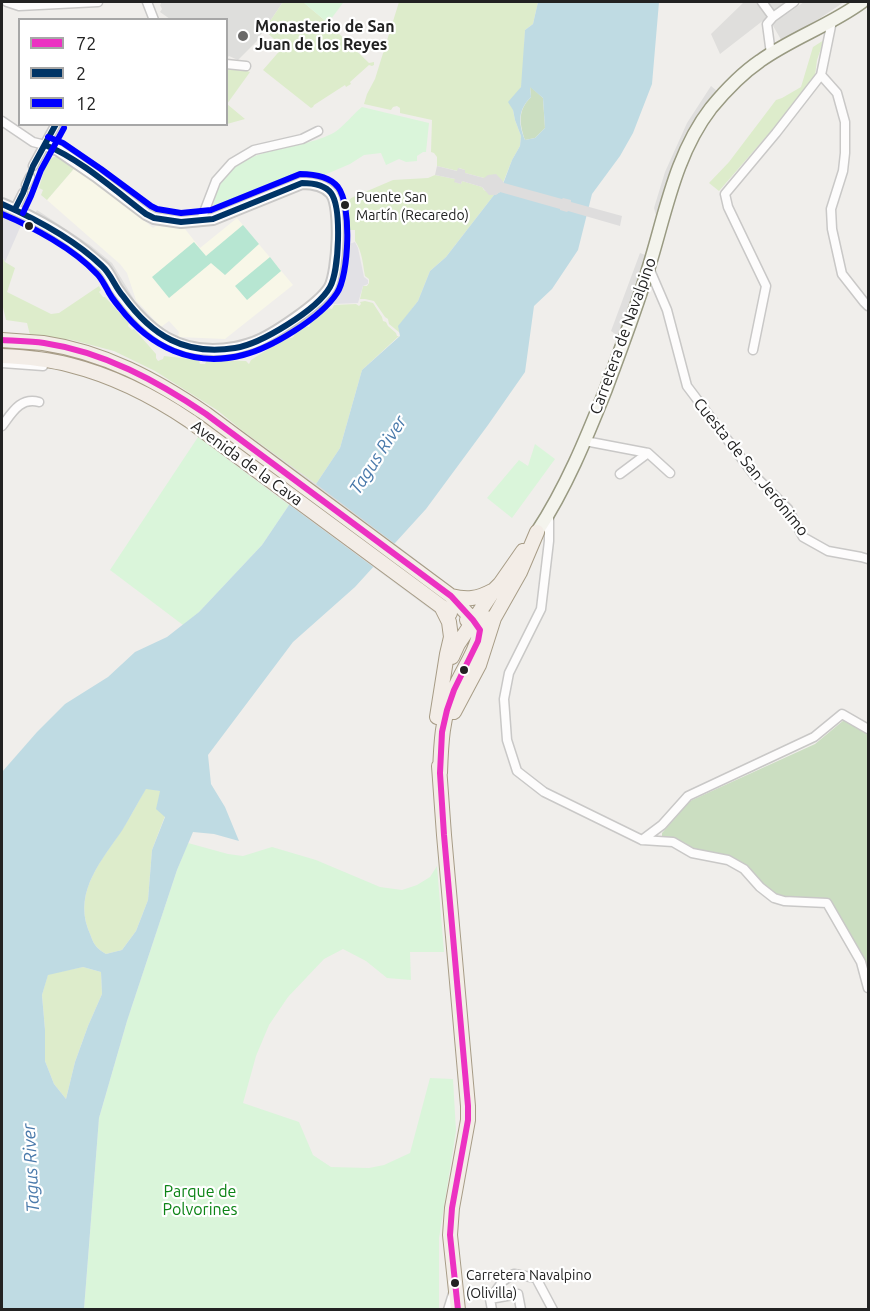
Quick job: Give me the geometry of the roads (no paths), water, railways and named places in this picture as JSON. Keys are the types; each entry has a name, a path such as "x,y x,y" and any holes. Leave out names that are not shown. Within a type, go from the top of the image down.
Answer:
{"main road":[{"name":"Carretera de Navalpino","path":"537,532 585,441 635,313 677,172 697,128 736,80 760,61 862,2"},
{"name":"Avenida de la Cava","path":"2,340 43,343 73,349 113,362 164,386 239,438 451,597 473,620"},
{"name":"Avenida de la Cava","path":"2,356 69,364 136,388 156,399 190,421 442,609 462,620 473,620"},
{"path":"443,681 458,644 473,620 537,532"},
{"path":"440,773 455,708 479,665 494,618 520,572 537,532"},
{"path":"451,597 470,599 484,596 494,590"},
{"path":"442,609 449,622 451,637 436,730 468,1106 468,1120 452,1208 450,1234 458,1310"},
{"path":"473,620 494,618"},
{"path":"440,773 442,732 447,710 453,690 478,641 480,630 473,620"}],"street":[{"path":"7,2 19,6 98,2"},
{"path":"147,2 153,18"},
{"path":"762,2 773,17"},
{"path":"771,54 767,24 794,2"},
{"path":"753,350 766,286 728,207 725,194 821,75 832,21"},
{"path":"228,64 246,66"},
{"path":"821,75 837,93 845,122 843,171 831,209 832,229 842,274 868,306"},
{"path":"2,121 33,142 58,150 154,218 181,222 213,219 302,183 312,183 331,193 335,204 337,261 330,286 320,299 268,336 252,344 236,348 210,351 192,348 157,333 131,308 105,269 92,257 58,234 2,204"},
{"path":"33,166 55,126"},
{"path":"201,220 216,181 232,163 254,150 302,139 318,131"},
{"path":"15,210 26,185"},
{"name":"Cuesta de San Jerónimo","path":"649,268 667,310 687,386 753,475 788,509 803,537 828,551 868,559"},
{"name":"Avenida de la Cava","path":"2,363 94,372"},
{"path":"2,426 18,405 32,400 39,402"},
{"path":"585,441 648,453 670,473"},
{"path":"620,474 648,453"},
{"path":"549,513 549,541 541,609 508,673 504,699 507,740 517,771 544,792 642,840 673,842 692,853 728,860 744,869 760,887 774,898 827,903 861,962 868,988"},
{"path":"642,840 662,825 688,796 814,737 842,714 868,729"},
{"path":"492,1310 490,1299 504,1281 514,1274 536,1278 553,1310"},
{"path":"448,1310 455,1288"},
{"path":"490,1299 518,1294 521,1310"}],"water":[{"name":"Tagus River","path":"538,2 659,2 652,84 633,133 620,156 592,194 578,250 552,289 534,306 525,372 426,509 355,587 293,642 208,755 211,784 225,807 239,841 214,834 193,832 177,870 127,1021 99,1118 84,1309 2,1310 2,772 65,704 108,677 135,652 167,637 199,612 262,545 289,505 316,484 340,448 362,370 400,336 398,326 418,301 430,271 446,257 494,195 500,192 520,146 521,136 513,110 508,102 521,87 525,30 533,24","holes":["530,87 543,98 545,128 535,138 525,140 520,117 531,97","146,789 160,791 156,809 165,817 152,850 148,900 136,931 122,950 106,954 96,946 88,929 85,901 99,864","83,967 101,972 102,994 75,1062 66,1099 54,1084 45,1061 42,995 48,975"]}],"place":[{"name":"Monasterio de San Juan de los Reyes","path":"243,36"},
{"name":"Puente San Martín (Recaredo)","path":"345,205"},
{"name":"Carretera Navalpino (Olivilla)","path":"455,1283"}],"park label":[{"name":"Parque de Polvorines","path":"200,1201"}]}
